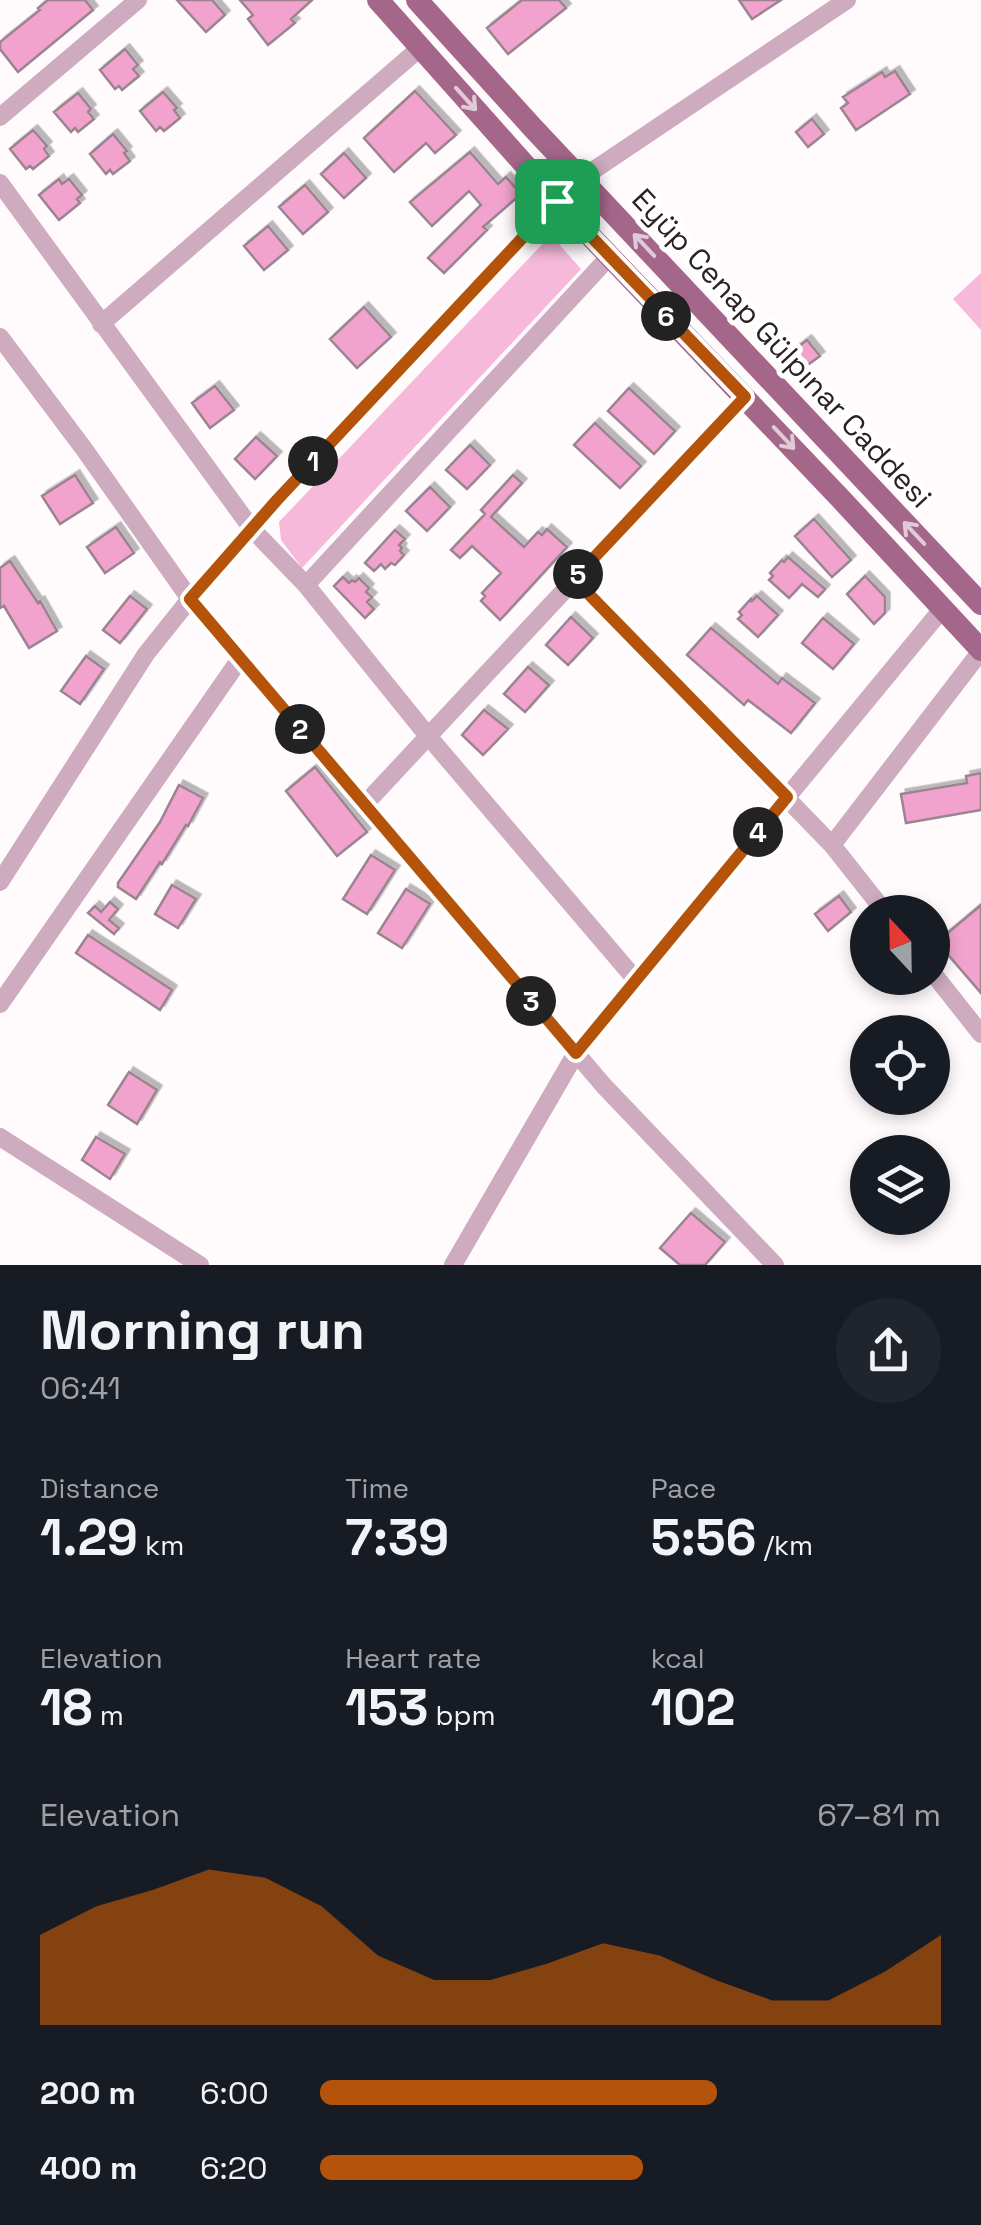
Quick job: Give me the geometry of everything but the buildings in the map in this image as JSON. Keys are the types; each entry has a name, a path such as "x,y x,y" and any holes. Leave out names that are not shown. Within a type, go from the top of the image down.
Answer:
{"main road":[{"path":"378,0 557,201 981,650"},
{"name":"Eyüp Cenap Gülpınar Caddesi","path":"417,0 978,595"}],"street":[{"path":"0,118 138,0"},
{"path":"0,882 146,654 190,599 277,500 557,201 582,178 847,0"},
{"path":"101,324 420,48"},
{"path":"0,183 252,529 306,585 428,736 636,980"},
{"path":"306,585 610,256"},
{"path":"0,337 190,599 240,659 604,1086 774,1265"},
{"path":"364,805 745,397"},
{"path":"574,579 832,844 872,895"},
{"path":"453,1265 576,1053 943,608"},
{"path":"832,844 981,650"},
{"path":"0,1004 240,659"},
{"path":"950,993 979,1026"},
{"path":"0,1138 200,1265"}],"shaded area":[{"path":"551,235 581,269 302,568 281,540 279,522"},
{"path":"981,273 981,330 953,299"}],"route":[{"path":"557,201 745,397 574,579 787,797 576,1053 190,599 277,500 557,201"}]}
